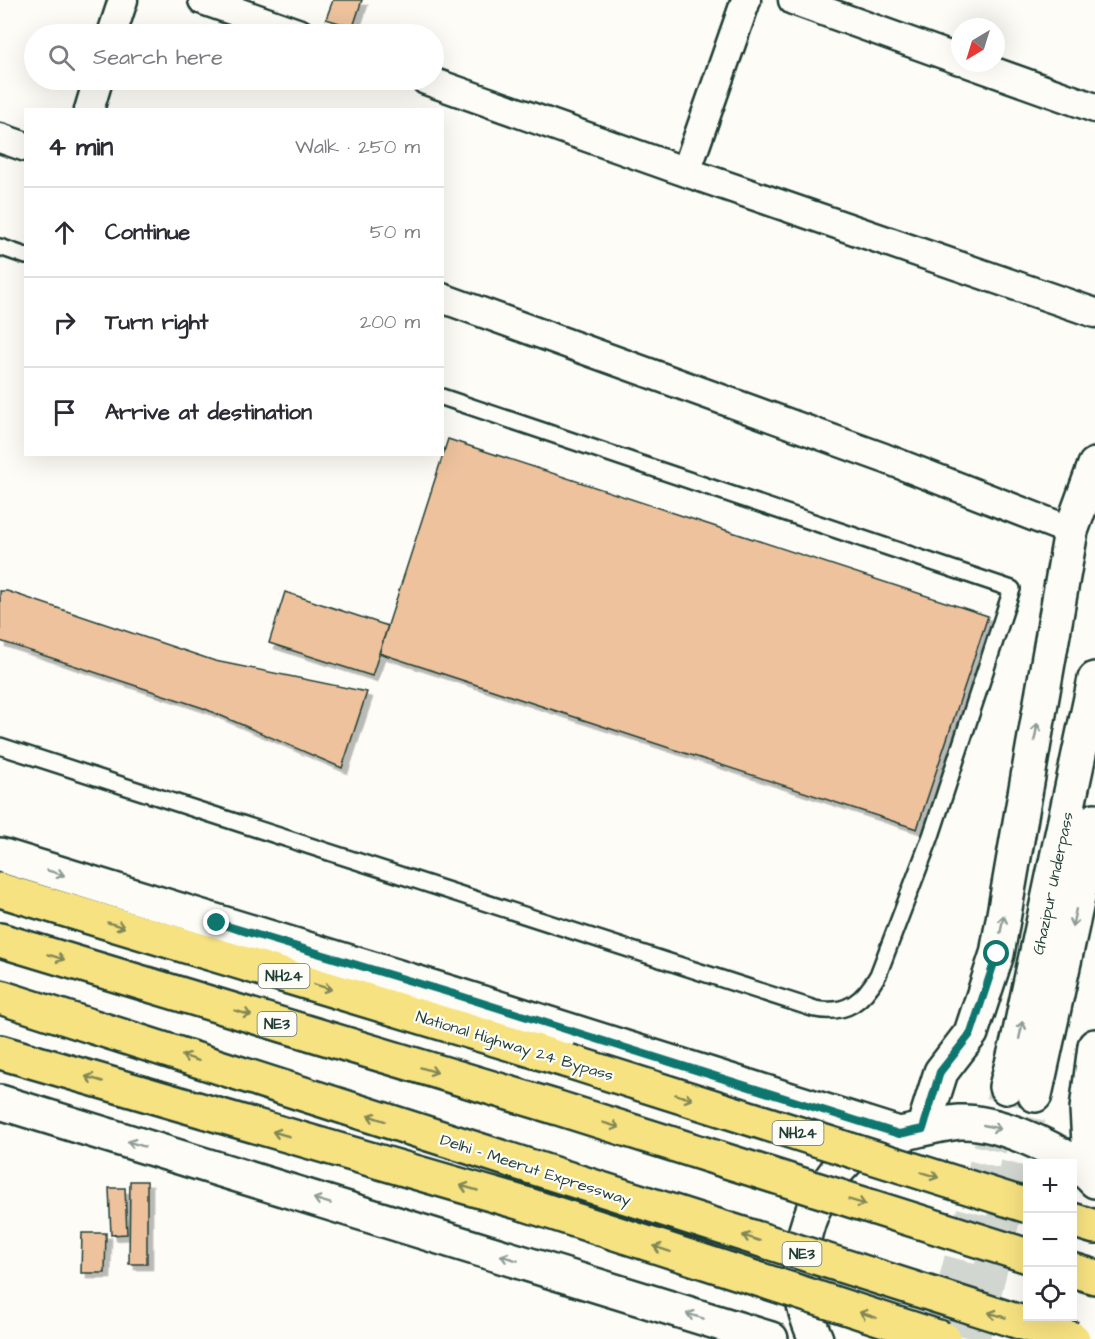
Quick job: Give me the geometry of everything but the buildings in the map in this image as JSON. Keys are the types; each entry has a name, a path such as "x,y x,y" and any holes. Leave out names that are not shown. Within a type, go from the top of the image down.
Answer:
{"highway":[{"name":"National Highway 24 Bypass","path":"0,890 568,1061 1023,1204"},
{"name":"NE3","path":"0,940 555,1107 1023,1254"},
{"name":"Delhi - Meerut Expressway","path":"0,997 1073,1339"},
{"path":"0,1052 525,1204 944,1339"},
{"path":"1077,1222 1095,1227"},
{"path":"1077,1272 1095,1277"}],"street":[{"path":"115,24 123,0"},
{"path":"203,0 271,24"},
{"path":"686,172 746,0"},
{"path":"793,0 951,57"},
{"path":"994,72 1095,108"},
{"path":"444,86 1095,313"},
{"path":"90,108 95,90"},
{"path":"0,138 24,146"},
{"path":"444,299 884,458 1071,531"},
{"path":"911,1132 940,1072 971,1033 997,954 1071,531 1095,465"},
{"name":"Ghazipur Underpass","path":"1095,679 1021,1029 1020,1091 1095,820"},
{"path":"0,855 911,1132"},
{"path":"1094,1178 1087,1109 1095,1046"},
{"path":"0,1102 771,1339"},
{"path":"816,1339 808,1323 800,1289 800,1254 808,1220 823,1189 845,1161 873,1140 960,1122 988,1126 1016,1133 1067,1158 1094,1178"}],"lane":[{"path":"0,247 24,255"},
{"path":"0,746 815,1009 829,1012 844,1009 858,1001 869,990 878,975 931,836 1012,589 444,398"}],"tunnel":[{"path":"940,1339 1006,1087"},
{"path":"973,1339 1035,1095"}],"route":[{"path":"217,923 454,994 899,1134 923,1129 940,1072 971,1033 997,954"}]}
